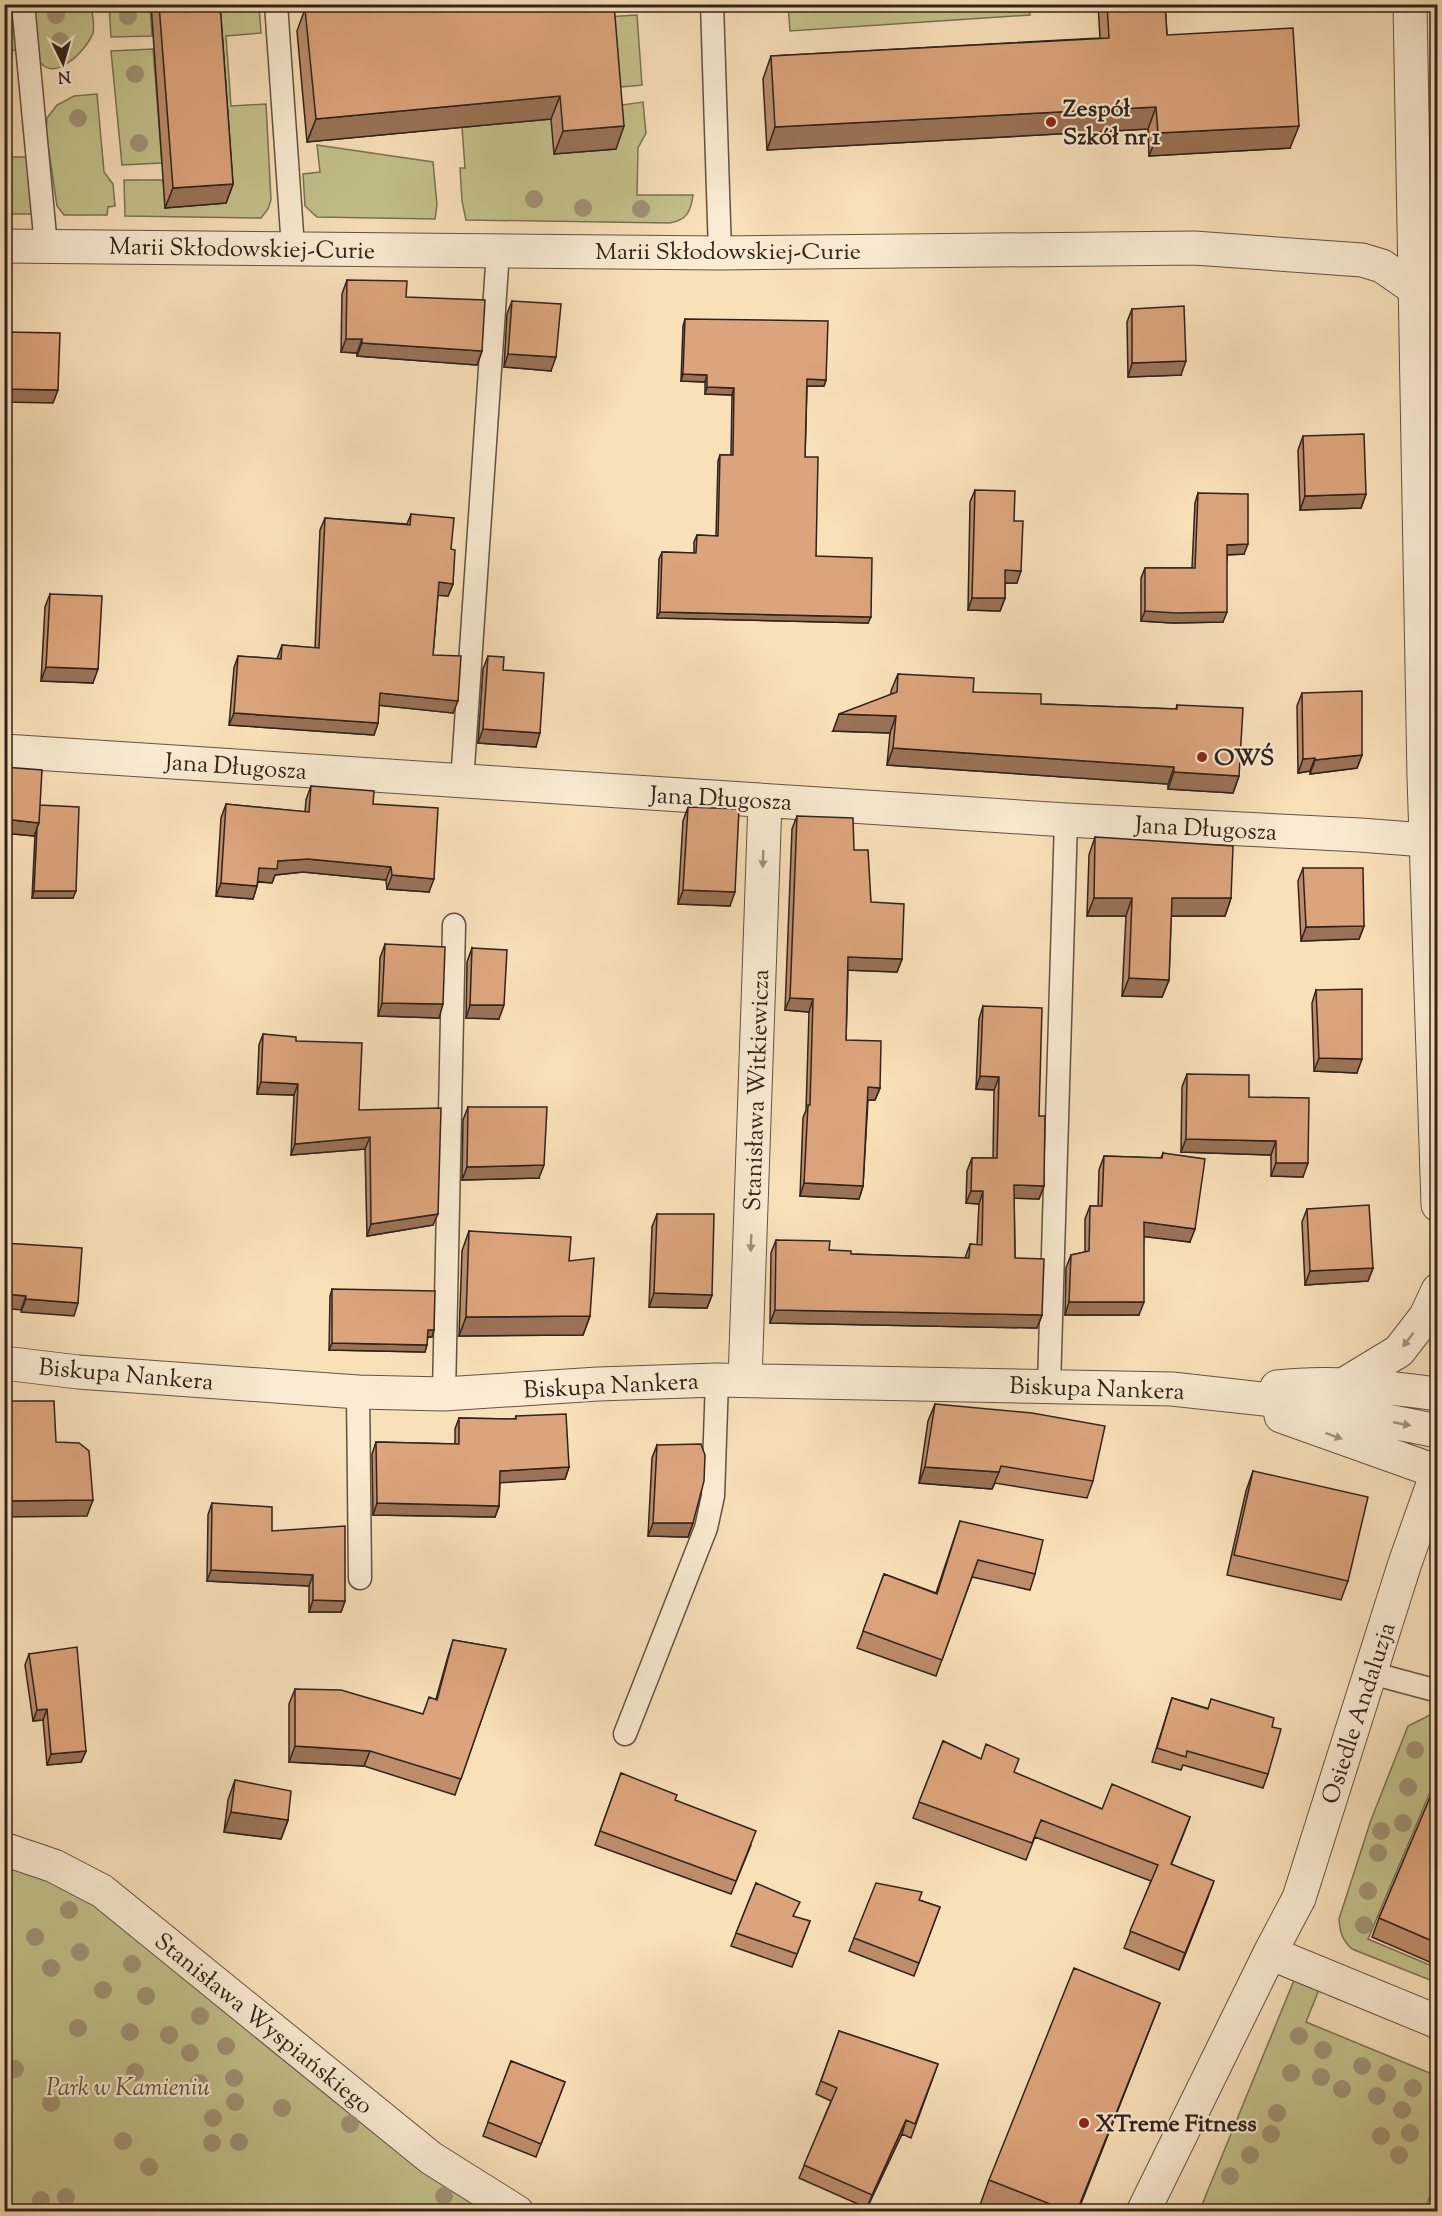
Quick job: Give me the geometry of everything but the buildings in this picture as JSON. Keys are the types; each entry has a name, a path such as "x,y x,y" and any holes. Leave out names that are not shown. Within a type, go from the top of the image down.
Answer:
{"street":[{"path":"1410,4 1427,298 1437,1205"},
{"name":"Marii Skłodowskiej-Curie","path":"4,246 720,253 1194,248 1362,260 1382,266 1427,298"},
{"name":"Jana Długosza","path":"4,751 462,782 1432,841"},
{"name":"Stanisława Witkiewicza","path":"731,1380 765,801"},
{"name":"Biskupa Nankera","path":"1343,1385 1399,1351 1426,1316 1437,1290"},
{"name":"Biskupa Nankera","path":"4,1363 78,1372 358,1392 444,1394 731,1380 1172,1389 1290,1402 1437,1431"},
{"name":"Biskupa Nankera","path":"1230,1396 1294,1385 1374,1386 1437,1394"},
{"name":"Biskupa Nankera","path":"1230,1396 1284,1418 1437,1471"},
{"name":"Osiedle Andaluzja","path":"1143,2211 1299,1898 1405,1563 1437,1471"},
{"name":"Stanisława Wyspiańskiego","path":"4,1849 54,1866 102,1891 431,2158 517,2211"},
{"path":"1270,1953 1437,2022"}],"lane":[{"path":"23,4 46,246"},
{"path":"276,4 293,248"},
{"path":"712,4 720,253"},
{"path":"462,782 498,251"},
{"path":"1049,1386 1066,820"},
{"path":"444,1394 454,925"},
{"path":"624,1734 706,1528 731,1380"},
{"path":"358,1392 360,1578"},
{"path":"1371,1673 1437,1691"}],"green space":[{"path":"1029,4 1030,15 790,31 788,5"},
{"path":"32,5 91,5 93,33 84,48 68,63 51,69 44,66 38,58"},
{"path":"109,5 150,5 152,36 111,37"},
{"path":"212,5 259,5 261,33 226,36 231,106 266,104 271,200 268,209 261,218 125,216 124,180 163,180 166,208"},
{"path":"4,6 14,12 19,51 5,49"},
{"path":"637,15 642,85 610,88 605,17"},
{"path":"153,49 162,163 122,165 111,51"},
{"path":"97,94 104,172 113,184 115,206 108,207 107,215 64,215 57,206 46,132 47,118 57,105 74,96"},
{"path":"643,102 646,133 638,148 637,195 693,195 687,214 680,220 670,223 466,220 460,168 465,168 462,127"},
{"path":"317,145 433,162 437,205 435,219 317,217 305,206 303,174 320,172"},
{"path":"5,157 29,157 33,214 5,214"},
{"path":"1432,1714 1437,1715 1437,1776 1368,1939 1437,1968 1435,1982 1352,1949 1342,1936 1339,1919 1371,1820 1408,1726"},
{"name":"Park w Kamieniu","path":"4,1862 86,1895 494,2211 5,2211"},
{"path":"1295,1978 1320,1987 1306,2022 1437,2076 1437,2179 1424,2211 1199,2212"}],"place":[{"name":"Zespół Szkół nr 1","path":"1051,122"},
{"name":"OWŚ","path":"1202,757"},
{"name":"XTreme Fitness","path":"1084,2123"}]}
